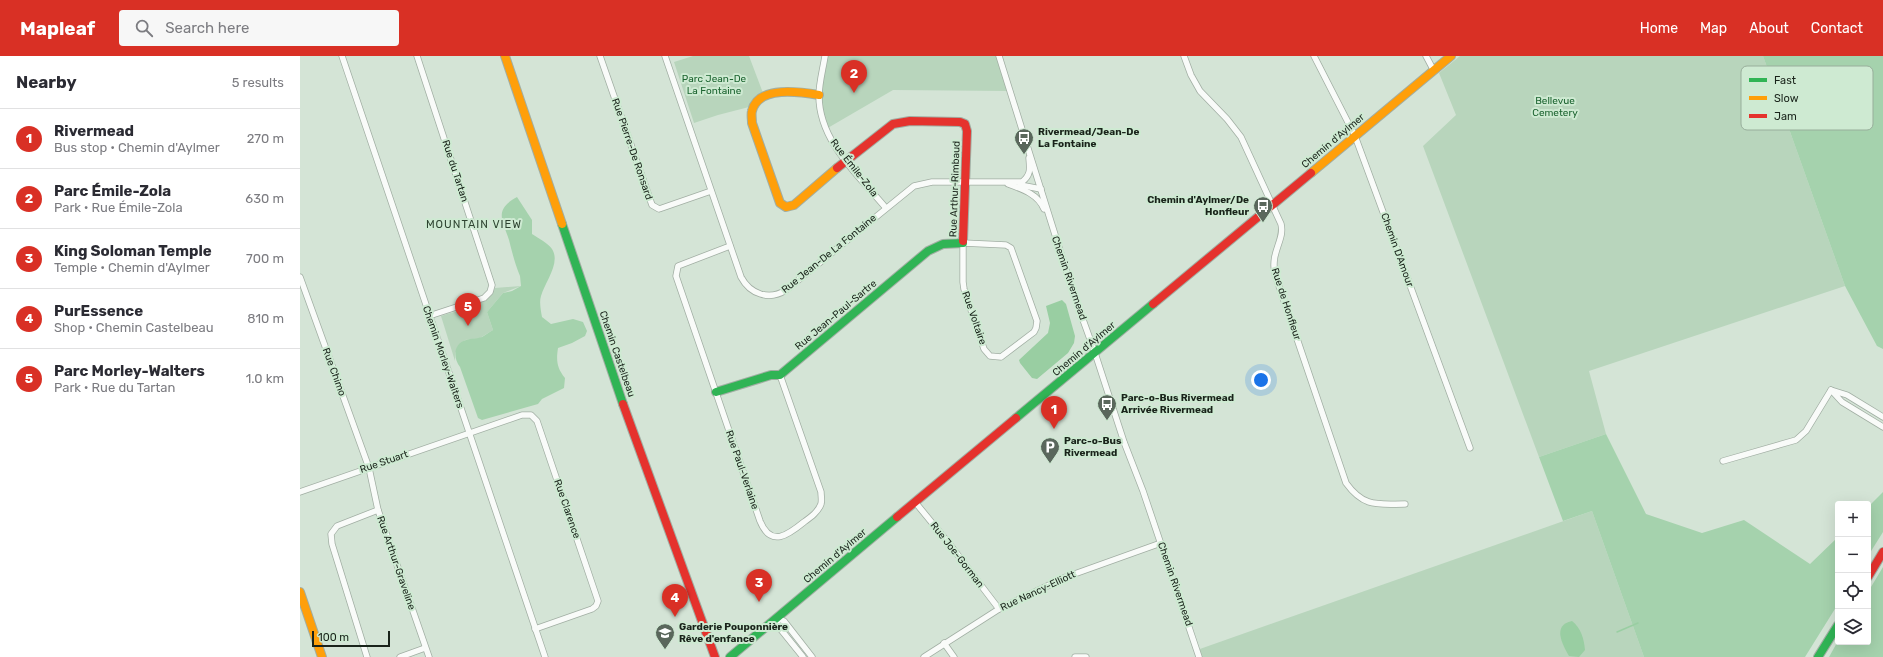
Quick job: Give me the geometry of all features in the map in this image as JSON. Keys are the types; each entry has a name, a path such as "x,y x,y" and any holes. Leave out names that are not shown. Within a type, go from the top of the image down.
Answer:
{"street":[{"name":"Chemin Morley-Walters","path":"342,56 545,657"},
{"name":"Rue du Tartan","path":"417,56 492,285 490,292 484,298 429,316"},
{"name":"Chemin Castelbeau","path":"505,56 617,388 715,657"},
{"name":"Rue Pierre-De Ronsard","path":"600,56 652,205 659,209 711,191"},
{"name":"Rue Jean-De La Fontaine","path":"665,56 741,277 747,287 763,295 778,294 786,290 907,189 919,183 1022,182 1029,175 1030,171 1027,144"},
{"name":"Rue Émile-Zola","path":"825,56 819,96 823,119 830,138 846,160 885,207"},
{"name":"Chemin Rivermead","path":"999,56 1073,292 1124,442 1161,543 1199,657"},
{"name":"Rue de Honfleur","path":"1184,56 1191,75 1200,91 1227,119 1241,138 1282,228 1274,260 1275,274 1346,483 1358,498 1366,502 1377,504 1405,504"},
{"name":"Chemin D'Amour","path":"1314,56 1355,136 1470,448"},
{"path":"1426,56 1434,71"},
{"name":"Chemin d'Aylmer","path":"730,657 1451,56"},
{"path":"819,96 784,91 760,99 753,106 751,117 752,123 778,200 786,207 794,205 846,160"},
{"name":"Rue Arthur-Rimbaud","path":"846,160 884,130 899,122 910,120 960,122 965,124 967,131 963,243"},
{"name":"Rue Jean-De La Fontaine","path":"1004,183 1041,189"},
{"name":"Rue Jean-De La Fontaine","path":"1004,183 1025,190 1038,199 1043,205 1053,228"},
{"name":"Rue Voltaire","path":"963,243 1006,245 1011,248 1035,317 1037,325 1034,332 1000,357 990,356 984,349 963,282 963,243"},
{"name":"Rue Jean-Paul-Sartre","path":"780,375 928,252 943,244 963,243"},
{"name":"Rue Paul-Verlaine","path":"730,246 682,264 678,266 675,272 762,527 772,536 784,537 815,513 820,505 822,496 780,375"},
{"name":"Rue Chimo","path":"300,277 369,468"},
{"path":"716,392 771,375 780,375"},
{"path":"1831,390 1847,395 1883,417"},
{"path":"1831,390 1842,402 1883,427"},
{"path":"1723,461 1796,440 1806,430 1831,390"},
{"name":"Rue Clarence","path":"469,433 525,414 534,416 597,595 598,603 592,609 535,629"},
{"name":"Rue Stuart","path":"300,492 469,433"},
{"name":"Rue Arthur-Graveline","path":"369,468 378,510 429,657"},
{"name":"Rue Joe-Gorman","path":"915,502 999,608"},
{"path":"367,657 332,544 331,534 337,526 378,510"},
{"name":"Rue Nancy-Elliott","path":"924,657 999,608 1066,577 1161,543"},
{"path":"1870,573 1883,552"},
{"path":"300,592 322,657"},
{"path":"776,618 778,626 803,657"},
{"path":"776,618 784,621 812,657"},
{"path":"1818,657 1835,630"},
{"path":"944,643 954,657"},
{"path":"400,657 425,648"},
{"path":"1075,657 1086,657"}],"green space":[{"name":"Parc Jean-De La Fontaine","path":"693,56 749,56 763,93 751,102 749,107 694,123 674,62"},
{"path":"825,56 999,56 1010,91 893,90 826,129 823,120 821,102 821,84"},
{"name":"Bellevue Cemetery","path":"1460,56 1763,56 1767,66 1741,66 1741,130 1789,130 1845,286 1589,371 1606,434 1539,457 1423,146 1456,115 1439,73"},
{"path":"521,286 503,293 487,312 493,330 480,338 465,340 455,353 455,361 441,316 479,303 486,299 495,288"},
{"path":"1592,511 1644,657 1199,657 1197,650"}],"shaded area":[{"path":"1763,56 1883,56 1883,349 1877,346 1845,286 1789,130 1873,130 1873,66 1767,66"},
{"path":"517,197 532,220 532,234 548,245 554,254 554,266 540,298 542,317 551,324 573,319 583,322 587,331 585,336 558,348 558,364 560,371 565,378 564,388 542,399 538,404 482,420 478,418 455,356 457,348 462,342 468,339 482,337 493,330 487,312 503,293 512,291 521,286 520,276 502,216 502,211 505,207"},
{"path":"1062,300 1066,304 1075,336 1074,343 1068,353 1037,379 1032,378 1019,360 1048,333 1050,323 1046,306"},
{"path":"1606,434 1646,514 1702,533 1744,520 1810,564 1835,540 1835,609 1805,657 1644,657 1592,511 1563,521 1539,457"},
{"path":"1883,492 1883,532 1871,551 1871,537 1871,504"},
{"path":"1883,567 1883,657 1829,657 1836,645 1871,645 1871,587"},
{"path":"1572,621 1580,630 1584,642 1585,650 1579,657 1569,656 1560,636 1562,626"}],"waterway":[{"path":"1617,632 1638,623"}],"traffic: fast":[{"path":"562,224 623,404"},
{"path":"716,392 771,375 780,375 928,251 943,244 963,243 963,241"},
{"path":"1016,418 1153,304"},
{"path":"730,657 897,517"},
{"path":"1818,657 1835,630"}],"traffic: slow":[{"path":"505,56 562,224"},
{"path":"1311,173 1451,56"},
{"path":"819,95 781,92 762,97 756,103 752,111 752,123 780,203 786,207 794,205 837,168"},
{"path":"300,592 322,657"}],"traffic: jam":[{"path":"837,168 893,124 910,121 960,122 965,124 967,131 963,241"},
{"path":"1153,304 1311,173"},
{"path":"623,404 715,657"},
{"path":"897,517 1016,418"},
{"path":"1870,573 1883,552"}],"place":[{"name":"Parc Émile-Zola","path":"854,93"},
{"name":"Rivermead/Jean-De La Fontaine","path":"1024,155"},
{"name":"Chemin d'Aylmer/De Honfleur","path":"1263,223"},
{"name":"Parc Morley-Walters","path":"468,326"},
{"name":"Parc-o-Bus Rivermead Arrivée Rivermead","path":"1107,421"},
{"name":"Rivermead","path":"1054,429"},
{"name":"Parc-o-Bus Rivermead","path":"1050,464"},
{"name":"King Soloman Temple","path":"759,602"},
{"name":"PurEssence","path":"675,617"},
{"name":"Garderie Pouponnière Rêve d'enfance","path":"665,650"}],"district":[{"name":"MOUNTAIN VIEW","path":"474,224"}]}
